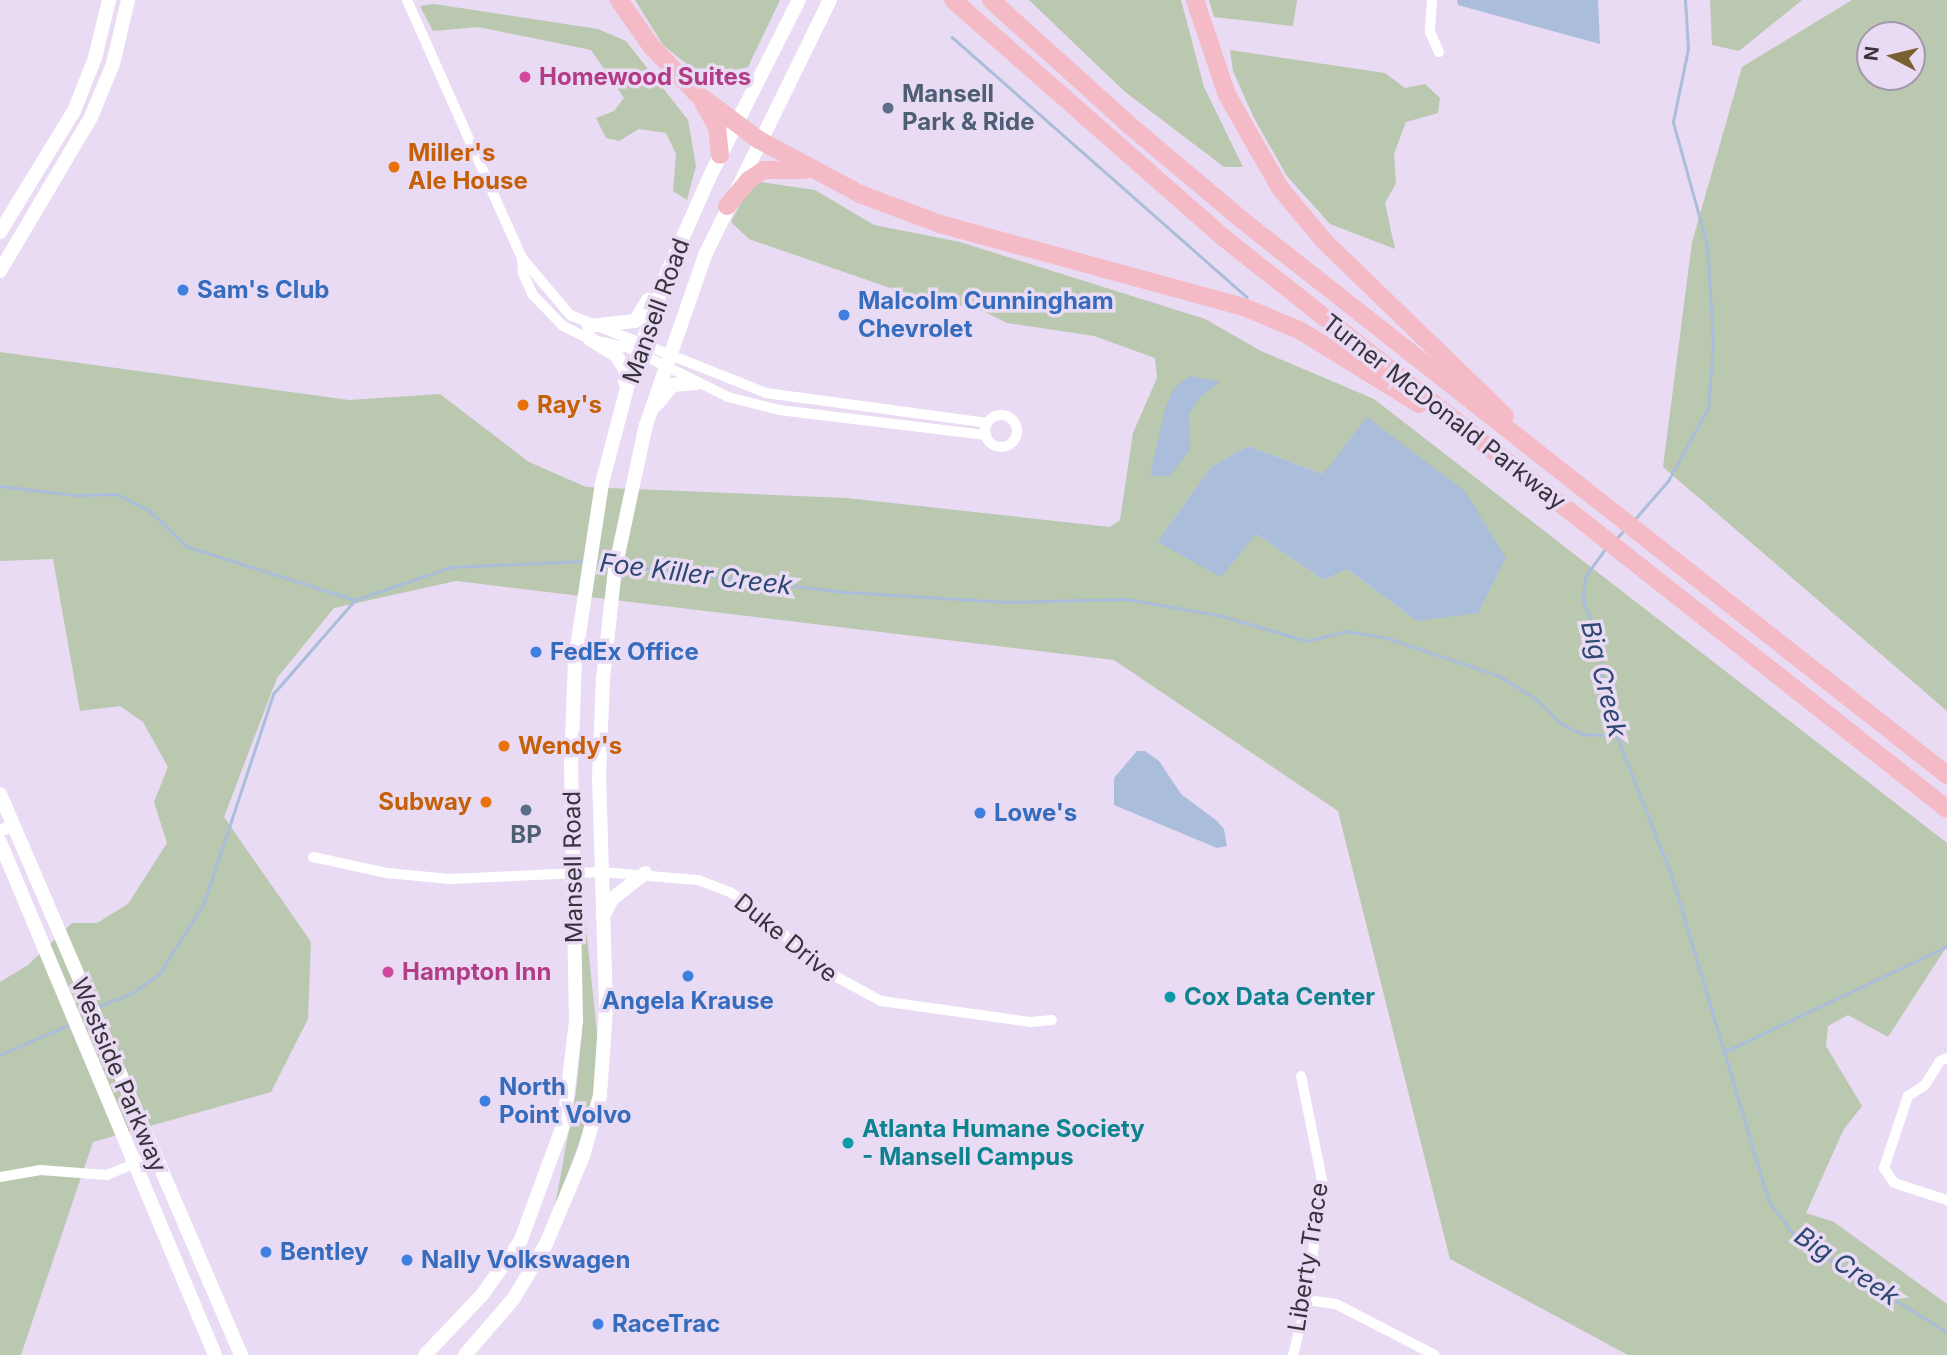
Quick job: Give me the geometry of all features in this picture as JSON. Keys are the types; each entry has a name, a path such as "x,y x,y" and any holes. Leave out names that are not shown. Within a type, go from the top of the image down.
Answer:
{"highway":[{"path":"619,0 651,46 696,93 759,140 819,172 915,217 1265,315 1301,331 1482,442"},
{"name":"Turner McDonald Parkway","path":"953,0 1186,207 1947,809"},
{"name":"Turner McDonald Parkway","path":"991,0 1195,181 1947,775"},
{"path":"1195,0 1227,95 1287,197 1325,242 1463,371 1549,462"},
{"path":"696,93 717,127 720,155"},
{"path":"727,206 749,180 764,170 785,167 819,172"}],"main road":[{"path":"0,232 74,111 95,58 109,0"},
{"path":"0,271 91,117 113,64 128,0"},
{"name":"Mansell Road","path":"425,1355 505,1267 533,1218 552,1163 575,1052 572,732 581,611 595,518 619,417 640,348 676,251 720,155 799,0"},
{"name":"Mansell Road","path":"465,1355 527,1276 563,1208 583,1156 604,1067 599,777 609,613 623,524 646,425 666,361 727,206 829,0"},
{"path":"589,332 622,326 640,317 661,267 676,251"},
{"path":"589,332 611,350 626,371 619,417"},
{"path":"646,425 666,391 683,382 696,383"},
{"name":"Westside Parkway","path":"0,794 6,828 80,983 241,1355"},
{"name":"Westside Parkway","path":"0,842 215,1355"},
{"path":"603,917 612,899 645,873"}],"street":[{"path":"407,0 522,258 527,282 548,312 589,332 640,348 666,361 766,393 987,423 1003,415 1014,421 1018,431 1015,441 1006,447 993,446 986,435 987,423"},
{"path":"1432,0 1430,32 1439,52"},
{"path":"522,258 556,302 589,332"},
{"path":"548,312 556,302"},
{"path":"666,361 696,383 763,407 986,435"},
{"name":"Duke Drive","path":"313,857 387,873 450,879 601,872 645,873 698,880 730,891 756,909 820,968 881,1001 1030,1022 1052,1020"},
{"path":"1947,1058 1925,1085 1908,1096 1884,1168 1894,1183 1947,1200"},
{"name":"Liberty Trace","path":"1293,1355 1307,1300 1322,1180 1301,1076"},
{"path":"0,1177 40,1170 107,1175 153,1156"},
{"path":"1307,1300 1336,1304 1435,1355"}],"green space":[{"path":"635,0 780,0 748,67 711,75 688,65 663,45"},
{"path":"1029,0 1181,0 1204,87 1243,167 1224,167 1124,91"},
{"path":"1209,0 1297,0 1293,26 1214,17"},
{"path":"1710,0 1802,0 1739,51 1712,45"},
{"path":"1852,0 1947,0 1947,711 1663,467 1692,242 1742,67"},
{"path":"434,4 598,29 626,41 688,120 696,166 687,200 673,191 676,154 666,133 639,129 619,141 606,138 596,118 614,111 624,98 591,50 478,27 433,31 420,6"},
{"path":"1230,50 1385,73 1405,88 1425,84 1440,98 1438,113 1406,122 1394,154 1396,183 1385,203 1395,249 1330,224 1287,176 1254,118 1233,71"},
{"path":"760,182 815,190 874,225 960,242 1205,319 1261,351 1374,399 1947,843 1947,946 1888,1037 1848,1015 1828,1026 1826,1046 1862,1106 1844,1129 1806,1213 1834,1222 1947,1304 1947,1355 1628,1355 1450,1259 1338,811 1114,660 456,581 334,608 277,678 224,817 311,942 308,1019 271,1092 93,1142 21,1355 0,1355 0,982 28,965 72,923 97,923 128,904 167,843 154,802 168,767 143,722 120,706 80,711 53,559 0,561 0,352 349,400 440,394 529,462 586,487 847,498 1110,527 1120,520 1133,433 1157,378 1155,358 1094,336 1007,323 983,311 896,290 749,239 731,222 749,188","holes":["1248,446 1323,474 1417,621 1347,569 1324,580 1256,534 1157,542 1211,467"]},
{"path":"583,899 599,1052 592,1109 555,1206 576,1092 582,1033 579,901"}],"water":[{"path":"1457,0 1598,0 1600,44 1458,5"},
{"path":"1190,376 1220,382 1199,398 1189,414 1190,449 1171,475 1150,475 1165,409 1174,388"},
{"path":"1367,417 1465,491 1506,558 1478,613 1417,621 1347,569 1324,580 1256,534 1221,577 1157,542 1211,467 1248,446 1323,474"},
{"path":"1137,751 1145,751 1159,761 1181,794 1216,820 1224,829 1227,846 1217,848 1114,805 1114,778"}],"waterway":[{"name":"Big Creek","path":"1634,520 1668,481 1708,408 1713,343 1707,245 1673,122 1688,49 1685,0"},
{"path":"952,37 1247,297"},
{"path":"0,486 77,495 117,494 149,510 186,546 355,600"},
{"name":"Big Creek","path":"1615,540 1625,529"},
{"name":"Big Creek","path":"1605,550 1586,576 1583,599 1598,639 1603,687 1617,736 1672,876 1769,1201 1797,1239 1947,1332"},
{"name":"Foe Killer Creek","path":"97,1007 134,992 159,974 204,903 273,694 355,600 451,567 584,561"},
{"name":"Foe Killer Creek","path":"594,562 612,564"},
{"name":"Foe Killer Creek","path":"622,565 846,592 1006,602 1127,599 1222,616 1307,641 1347,631 1387,638 1500,676 1538,700 1560,723 1583,734 1617,736"},
{"path":"1722,1053 1947,946"},
{"name":"Foe Killer Creek","path":"0,1055 71,1024"}],"place":[{"name":"Homewood Suites","path":"525,77"},
{"name":"Mansell Park & Ride","path":"888,108"},
{"name":"Miller's Ale House","path":"394,167"},
{"name":"Sam's Club","path":"183,290"},
{"name":"Malcolm Cunningham Chevrolet","path":"844,315"},
{"name":"Ray's","path":"523,405"},
{"name":"FedEx Office","path":"536,652"},
{"name":"Wendy's","path":"504,746"},
{"name":"Subway","path":"486,802"},
{"name":"BP","path":"526,810"},
{"name":"Lowe's","path":"980,813"},
{"name":"Hampton Inn","path":"388,972"},
{"name":"Angela Krause","path":"688,976"},
{"name":"Cox Data Center","path":"1170,997"},
{"name":"North Point Volvo","path":"485,1101"},
{"name":"Atlanta Humane Society - Mansell Campus","path":"848,1143"},
{"name":"Bentley","path":"266,1252"},
{"name":"Nally Volkswagen","path":"407,1260"},
{"name":"RaceTrac","path":"598,1324"}]}
